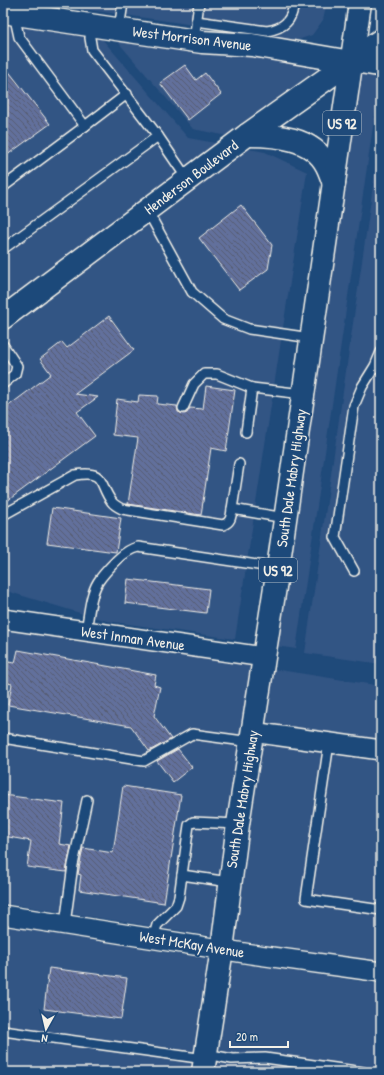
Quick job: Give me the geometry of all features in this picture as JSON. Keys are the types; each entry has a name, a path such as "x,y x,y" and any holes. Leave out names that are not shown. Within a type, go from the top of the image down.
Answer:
{"main road":[{"name":"South Dale Mabry Highway","path":"205,1062 222,949 229,882 278,568 360,3"},
{"name":"West Morrison Avenue","path":"11,10 119,29 195,31 252,45 351,62"},
{"name":"Henderson Boulevard","path":"3,318 247,135 381,40"},
{"path":"247,135 278,136 298,141 316,153 327,165 334,184"}],"street":[{"name":"West Morrison Avenue","path":"351,62 381,67"},
{"name":"West Inman Avenue","path":"3,618 263,657"},
{"path":"252,737 329,743 381,750"},
{"name":"West McKay Avenue","path":"3,915 381,972"}],"lane":[{"path":"119,29 123,3"},
{"path":"199,3 195,31 267,31 278,29 287,22 293,13 294,3"},
{"path":"11,10 19,37 85,126"},
{"path":"91,25 90,38 92,50 127,94 188,180"},
{"path":"3,187 127,94"},
{"path":"3,249 158,136"},
{"path":"147,210 192,292 223,319 249,329 311,338"},
{"path":"3,345 17,366 15,374 3,384"},
{"path":"354,571 335,537 354,406 381,352"},
{"path":"183,408 194,384 204,374 217,374 252,388 303,394"},
{"path":"246,432 252,388"},
{"path":"3,518 3,515 75,475 86,473 101,479 112,503 122,510 223,525 228,523 231,518 239,464"},
{"path":"232,509 285,518"},
{"path":"86,631 94,592 98,582 124,553 131,549 138,547 278,568"},
{"path":"3,738 144,761 192,734 252,737"},
{"path":"329,743 306,899 381,910"},
{"path":"65,924 73,866 87,800"},
{"path":"153,938 157,925 176,906 179,897 189,825 192,822 238,824"},
{"path":"182,875 229,882"},
{"path":"3,1031 205,1062 265,1058 363,1072"}],"shaded area":[{"path":"55,3 327,3 323,20 312,35 292,42 181,23 55,5"},
{"path":"3,24 102,39 188,138 265,152 307,172 235,639 107,621 3,590"},
{"path":"111,34 324,64 245,123 238,124 237,129 228,136 193,129"},
{"path":"361,70 381,75 381,92 377,99 296,649 276,646 344,185 349,182 345,176"},
{"path":"381,131 381,664 305,653"},
{"path":"3,630 253,666 213,936 3,903"},
{"path":"273,669 381,686 381,961 233,940"},
{"path":"3,926 210,959 193,1072 3,1072"},
{"path":"230,962 381,984 381,1072 214,1072"}],"building":[{"path":"3,64 50,124 3,158"},
{"path":"185,65 196,80 205,73 221,94 188,120 160,83"},
{"path":"241,205 272,245 268,269 239,290 199,238"},
{"path":"109,316 134,350 75,394 98,397 77,412 95,436 3,504 3,410 51,374 40,359 62,342 67,348"},
{"path":"206,386 235,390 226,451 211,448 201,515 128,504 138,438 113,435 117,399 138,402 139,395 158,396 157,404 177,406 178,412 184,414 187,413 190,408 203,409"},
{"path":"52,508 121,518 116,552 47,543"},
{"path":"128,579 209,589 206,613 125,603"},
{"path":"18,650 156,675 154,685 160,687 154,716 171,739 149,751 131,726 8,705 12,684 4,682 8,662 15,663"},
{"path":"178,749 192,767 173,782 157,761"},
{"path":"123,786 181,795 164,903 79,890 81,875 78,874 83,848 113,853"},
{"path":"3,795 64,803 59,844 71,846 66,872 27,867 31,841 3,836"},
{"path":"49,968 127,978 121,1019 44,1009"}]}
